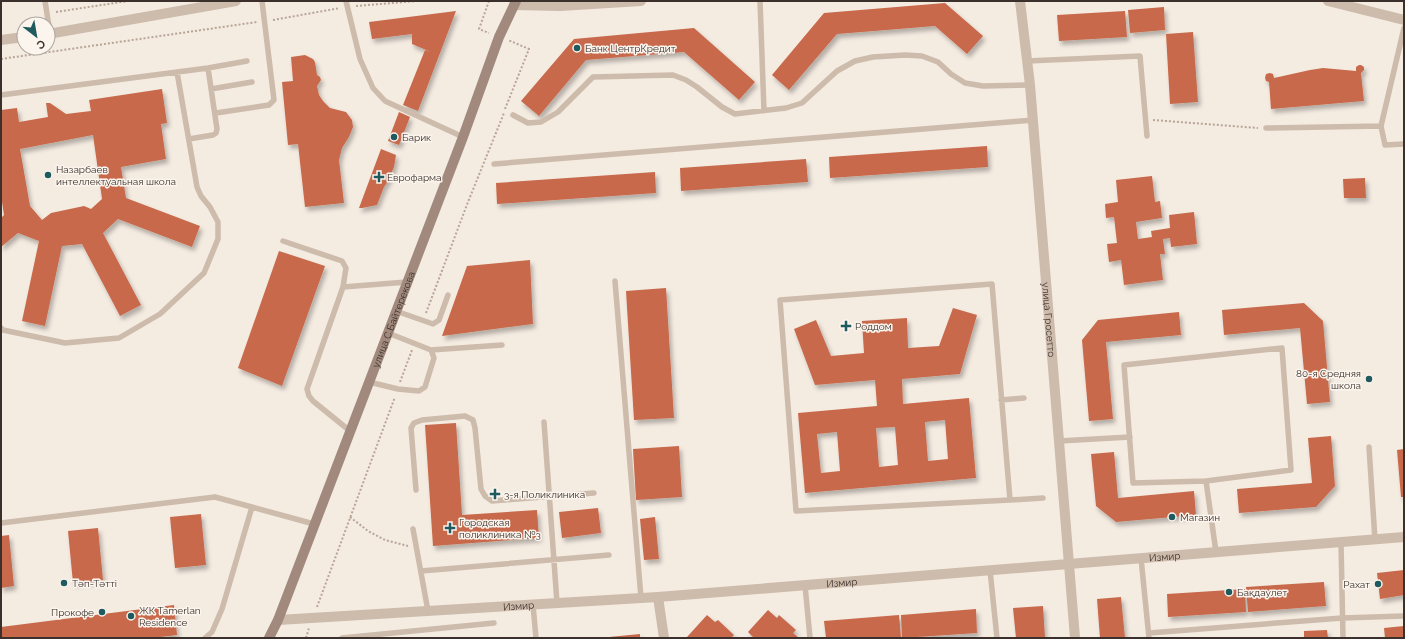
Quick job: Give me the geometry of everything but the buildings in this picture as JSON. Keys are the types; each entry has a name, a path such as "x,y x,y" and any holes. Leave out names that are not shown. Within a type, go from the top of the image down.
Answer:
{"main road":[{"name":"улица С.Байтерекова","path":"269,638 278,620 388,333 463,137 499,37 515,3"}],"street":[{"path":"56,33 236,1"},
{"path":"515,3 560,6 641,1"},
{"name":"улица Гросетто","path":"1020,1 1033,120 1074,638"},
{"path":"1328,1 1404,20"},
{"path":"1,40 16,38"},
{"name":"Измир","path":"278,620 658,597 1404,538"},
{"path":"658,597 664,638"}],"lane":[{"path":"45,1 47,14"},
{"path":"216,113 269,105 274,100 262,1"},
{"path":"760,1 764,110"},
{"path":"347,4 360,59 373,88 385,101 463,137"},
{"path":"1404,28 1381,126 1385,145 1404,144"},
{"path":"513,115 528,123 541,122 558,112 594,77 652,75 673,75 686,80 722,107 735,114 786,108 802,103 837,71 855,61 873,57 905,55 922,56 938,62 951,74 965,82 983,86 1030,85"},
{"path":"1027,61 1140,56 1147,136"},
{"path":"1,95 208,68 247,61"},
{"path":"189,139 213,135 218,129 208,68"},
{"path":"1,328 4,330 65,343 120,338 160,314 204,273 218,239 218,222 210,207 201,196 197,187 177,72"},
{"path":"211,89 252,82"},
{"path":"494,164 1033,120"},
{"path":"1266,128 1381,126"},
{"path":"283,241 342,261 346,268 343,287 306,389 308,396 313,401 350,431"},
{"path":"615,280 641,598"},
{"path":"343,287 407,282"},
{"path":"1010,500 992,284 780,300 796,511 1010,500 1043,498"},
{"path":"396,311 433,324 439,320 448,295"},
{"path":"388,333 430,350 502,345"},
{"path":"1282,348 1291,470 1206,481 1133,483 1124,365 1282,348"},
{"path":"369,382 398,389 419,391 425,387 434,358 430,350"},
{"path":"1001,400 1024,398"},
{"path":"416,490 411,428 414,423 422,420 465,416 473,420 475,428 481,489 485,496 492,501 594,493"},
{"path":"544,422 557,603"},
{"path":"1059,441 1130,437"},
{"path":"1369,447 1375,541"},
{"path":"1206,481 1216,552"},
{"path":"1,524 215,497 314,524"},
{"path":"204,638 212,632 222,609 252,507"},
{"path":"413,529 428,611"},
{"path":"1341,543 1343,638"},
{"path":"421,571 609,555"},
{"path":"1141,558 1149,636 1342,618 1404,616"},
{"path":"990,570 997,638"},
{"path":"805,585 810,638"},
{"path":"533,604 536,638"},
{"path":"342,638 494,623"}],"path":[{"path":"47,14 128,1"},
{"path":"1,59 265,22 347,4 417,1"},
{"path":"489,1 479,29 499,37"},
{"path":"1145,120 1266,128"},
{"path":"350,517 368,531 385,540 416,548"}],"place":[{"name":"Банк ЦентрКредит","path":"577,48"},
{"name":"Барик","path":"394,137"},
{"name":"Назарбаев интеллектуальная школа","path":"48,175"},
{"name":"Еврофарма","path":"379,177"},
{"name":"Роддом","path":"846,326"},
{"name":"80-я Средняя школа","path":"1369,379"},
{"name":"3-я Поликлиника","path":"495,494"},
{"name":"Магазин","path":"1172,517"},
{"name":"Городская поликлиника №3","path":"450,528"},
{"name":"Тәп-Тәтті","path":"64,583"},
{"name":"Рахат","path":"1378,584"},
{"name":"Бақдаулет","path":"1229,592"},
{"name":"Прокофе","path":"102,612"},
{"name":"ЖК Tamerlan Residence","path":"131,616"}]}
